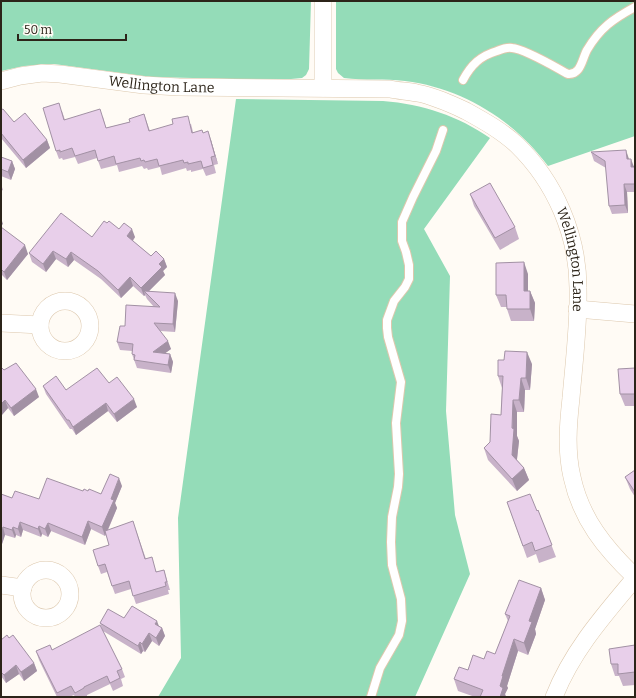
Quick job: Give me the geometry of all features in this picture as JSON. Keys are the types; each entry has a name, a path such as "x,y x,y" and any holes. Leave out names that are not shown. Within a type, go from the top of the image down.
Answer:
{"street":[{"path":"323,1 323,88"},
{"name":"Wellington Lane","path":"1,81 20,76 42,73 172,87 390,90 418,93 451,104 497,129 516,145 535,165 560,205 572,238 578,287 567,440 572,479 583,509 597,535 606,548 635,577"},
{"path":"577,309 635,314"},
{"path":"1,323 40,325"},
{"path":"554,697 572,660 600,619 635,577"},
{"path":"1,585 23,588"}],"lane":[{"path":"463,80 473,64 481,58 492,52 512,48 521,50 568,74 573,74 577,72 597,34 620,15 635,7"},
{"path":"371,697 380,668 400,635 402,621 401,599 392,565 391,542 392,517 399,474 396,423 401,382 388,337 386,328 387,320 394,301 409,280 409,265 402,241 402,222 436,151 443,130"}],"green space":[{"path":"1,1 311,1 309,69 306,75 302,78 280,80 151,77 54,64 24,66 1,71"},
{"path":"336,1 635,1 635,136 548,166 519,134 485,109 466,99 447,91 405,81 344,78 336,69"},
{"path":"236,99 383,101 412,105 453,117 490,138 424,229 450,276 446,411 455,515 470,574 415,697 158,697 181,658 178,518"}],"building":[{"path":"59,103 64,120 100,109 106,128 130,122 129,119 144,114 149,131 173,124 172,119 188,116 192,133 202,130 203,133 208,131 215,156 211,157 213,165 203,168 201,161 188,164 188,162 184,163 183,160 159,166 157,159 145,162 144,160 141,161 140,158 116,164 114,156 98,161 95,150 75,156 72,148 60,152 60,150 56,151 43,108"},
{"path":"3,109 14,122 25,113 47,140 23,160 1,133 1,110"},
{"path":"626,150 627,159 631,159 631,167 635,167 635,184 624,184 625,205 609,206 605,161 591,152"},
{"path":"1,157 12,161 8,172 1,169"},
{"path":"490,183 515,227 495,238 470,194"},
{"path":"61,213 92,237 104,221 107,223 109,221 119,229 124,223 132,229 127,236 151,256 156,251 164,259 159,264 162,267 141,288 130,277 118,290 98,271 71,252 66,259 53,251 43,264 29,253"},
{"path":"1,227 25,245 4,272 1,269"},
{"path":"524,262 524,291 530,291 530,309 507,309 506,295 496,295 496,263"},
{"path":"144,291 175,293 173,324 154,323 168,341 153,352 170,354 168,365 134,360 135,355 132,354 133,344 117,342 120,326 125,326 126,305 160,307"},
{"path":"505,351 527,352 526,378 521,378 519,400 513,400 512,428 514,429 512,455 524,468 512,479 484,448 490,442 491,414 501,415 503,376 498,376 498,360 504,360"},
{"path":"16,363 36,389 11,408 5,400 1,404 1,367 4,370"},
{"path":"97,368 109,383 117,377 134,399 114,414 106,403 73,427 43,386 56,376 66,390"},
{"path":"635,368 635,394 620,394 618,369"},
{"path":"635,470 635,492 625,477"},
{"path":"110,474 119,478 111,499 114,500 102,527 88,521 82,537 48,523 45,529 39,526 38,529 20,522 18,529 13,527 12,530 3,527 1,531 1,494 12,498 15,491 39,499 47,478 83,491 84,489 88,491 89,489 101,494"},
{"path":"530,494 552,545 535,551 532,542 523,546 507,502"},
{"path":"133,521 145,559 152,557 156,572 164,570 167,582 165,582 166,586 133,596 129,581 112,586 105,564 98,566 93,550 109,545 105,531"},
{"path":"519,580 541,588 529,621 532,622 524,643 514,639 502,676 500,686 503,688 500,697 480,697 483,690 454,679 459,667 468,670 473,655 484,659 487,651 495,654 510,616 505,614"},
{"path":"132,606 157,621 155,624 162,628 156,638 149,633 142,644 140,642 138,646 100,623 108,609 124,618"},
{"path":"100,625 122,669 117,671 120,678 110,683 107,676 75,693 71,686 57,693 36,651 50,645 52,650"},
{"path":"7,635 9,638 13,635 34,663 21,672 16,665 4,675 1,672 1,640"},
{"path":"635,645 635,672 618,674 618,664 611,664 609,649"}]}
